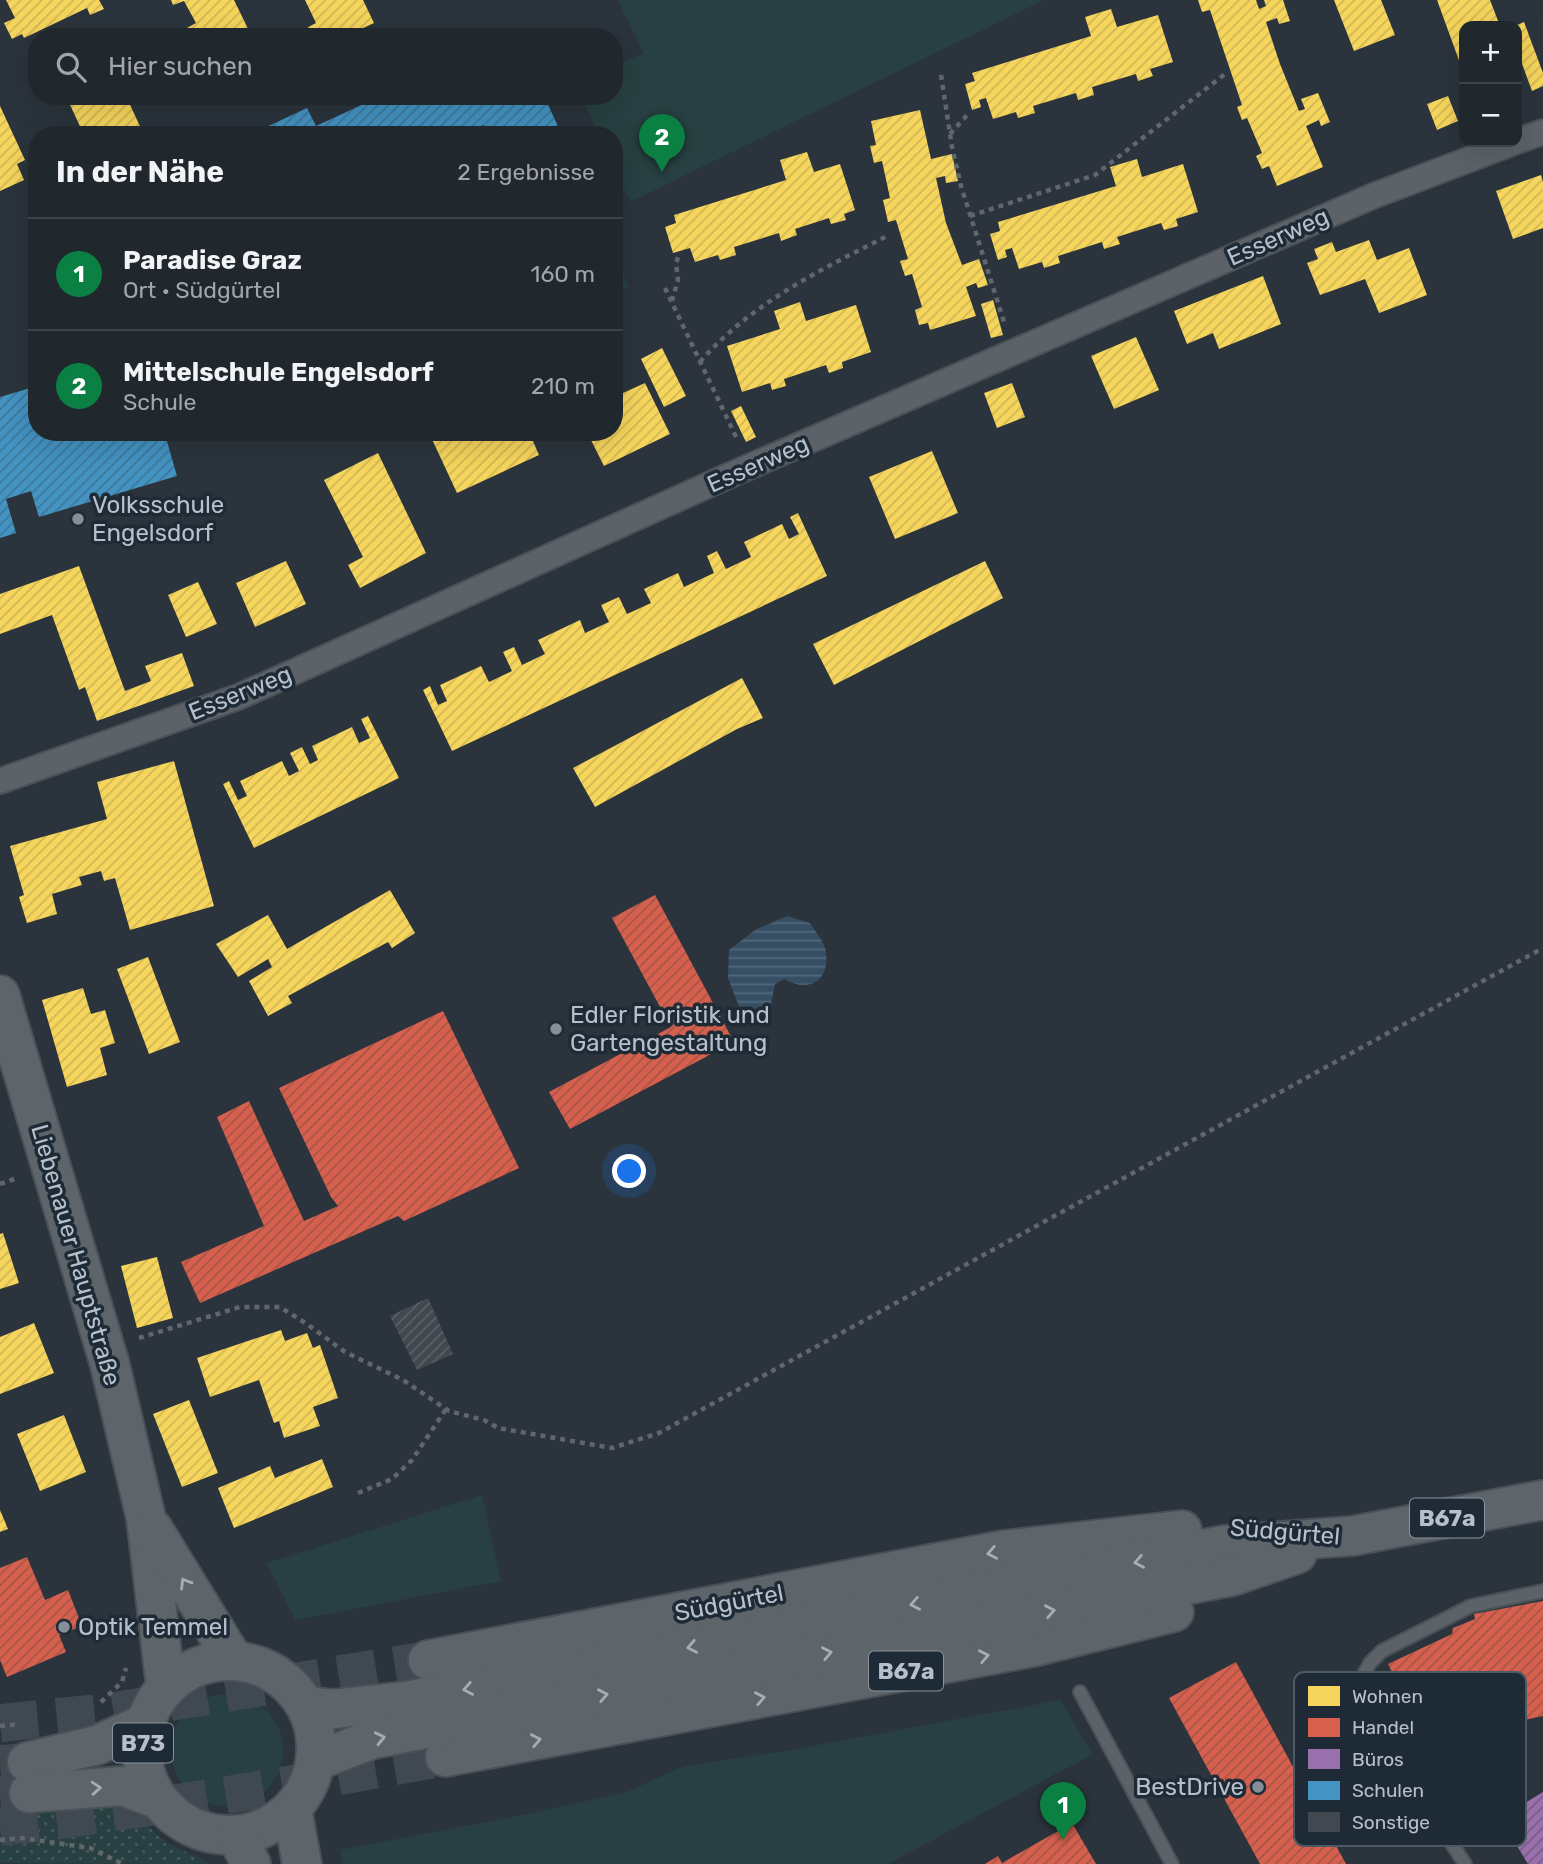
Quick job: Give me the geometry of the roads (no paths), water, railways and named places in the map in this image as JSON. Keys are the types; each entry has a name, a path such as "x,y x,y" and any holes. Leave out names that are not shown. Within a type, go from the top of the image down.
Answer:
{"main road":[{"name":"Liebenauer Hauptstraße","path":"0,995 105,1349 146,1518 166,1688"},
{"name":"B67a","path":"1352,1536 1543,1500"},
{"name":"Liebenauer Hauptstraße","path":"146,1518 234,1661"},
{"name":"Südgürtel","path":"428,1660 1004,1550 1220,1526 1352,1536"},
{"name":"Südgürtel","path":"445,1757 1033,1647 1238,1595 1352,1536"},
{"path":"306,1706 333,1709 406,1700 1225,1545 1352,1536"},
{"path":"316,1761 373,1739 1233,1576 1352,1536"},
{"name":"B73","path":"234,1661 256,1665 276,1674 292,1688 306,1706 315,1734 316,1761 311,1778 292,1809 275,1822 256,1831 243,1849 175,1816 159,1800 146,1774 142,1749 146,1723 166,1688 198,1667 234,1661"},
{"path":"146,1723 28,1778 122,1786 159,1800"},
{"path":"292,1809 302,1864"}],"street":[{"name":"Esserweg","path":"1522,139 1543,132"},
{"name":"Esserweg","path":"0,781 238,696 1014,352 1373,196 1500,147"}],"lane":[{"path":"1365,1672 1382,1651 1471,1606 1543,1591"},
{"path":"1080,1692 1172,1864"},
{"path":"1453,1846 1465,1864"}],"water":[{"path":"787,916 810,923 825,948 824,971 816,982 809,985 784,979 775,984 766,1015 752,1017 741,1012 728,978 729,950 755,930"}],"tunnel":[{"path":"0,1723 109,1712 428,1660"},
{"path":"0,1827 279,1787 445,1757"},
{"path":"0,1764 27,1762"},
{"path":"0,1795 29,1793"}],"place":[{"name":"Mittelschule Engelsdorf","path":"662,172"},
{"name":"Volksschule Engelsdorf","path":"78,519"},
{"name":"Edler Floristik und Gartengestaltung","path":"556,1029"},
{"name":"Optik Temmel","path":"64,1627"},
{"name":"BestDrive","path":"1258,1787"},
{"name":"Paradise Graz","path":"1063,1840"}]}
